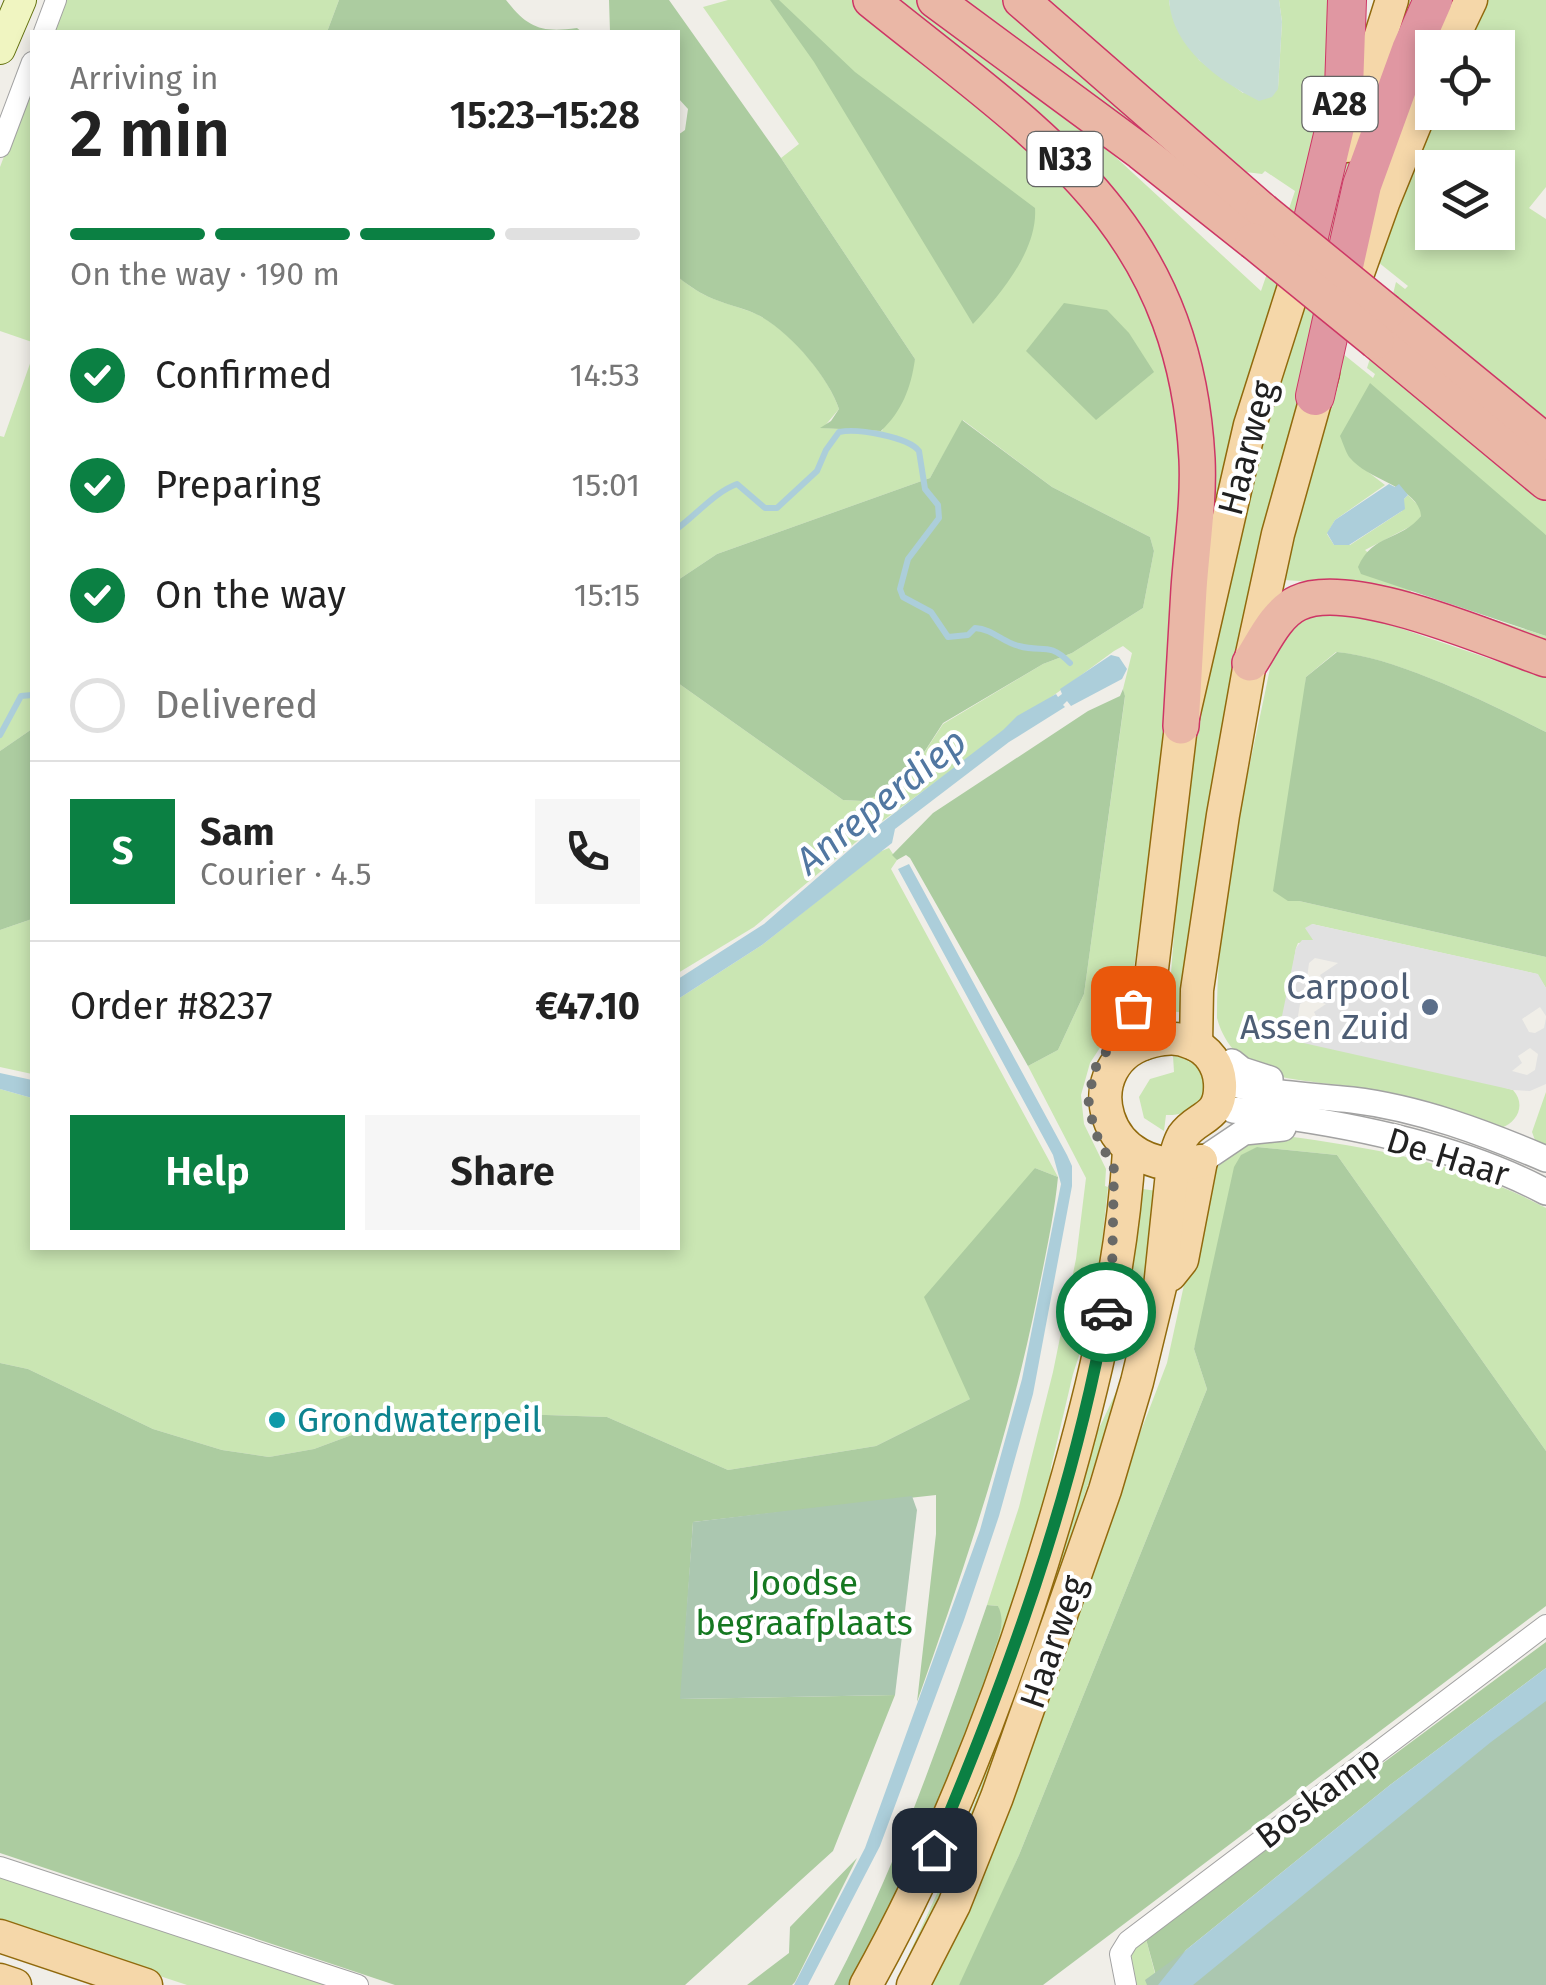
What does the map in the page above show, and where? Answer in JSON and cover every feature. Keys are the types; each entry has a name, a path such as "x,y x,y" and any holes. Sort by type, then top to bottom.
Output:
{"highway":[{"name":"N33","path":"871,0 1063,156 1106,204 1157,288 1186,374 1197,462 1181,726"},
{"name":"N33","path":"935,0 1141,152 1258,226"},
{"name":"N33","path":"1021,0 1258,226 1382,326 1540,436"},
{"name":"A28","path":"1305,254 1344,88 1347,0"},
{"name":"A28","path":"1314,396 1362,185 1432,0"},
{"name":"N33","path":"1382,326 1546,482"},
{"path":"1250,662 1286,610 1316,596 1333,595 1383,605 1546,659"}],"main road":[{"path":"0,49 22,0"},
{"name":"Haarweg","path":"866,1985 908,1911 928,1865 1036,1589 1092,1390 1112,1274 1117,1149 1090,1122 1089,1085 1097,1063 1140,1040 1165,963 1158,910 1181,726 1250,424 1305,254 1333,187 1392,0"},
{"path":"1457,30 1472,0"},
{"name":"Haarweg","path":"1196,1044 1198,990 1222,815 1250,662 1314,396 1382,203 1415,124"},
{"name":"Haarweg","path":"1208,934 1209,1022 1231,1084"},
{"path":"1117,1149 1143,1159 1187,1157 1220,1131 1231,1084 1196,1044 1171,1038 1140,1040 1150,1057 1131,1075 1124,1094 1124,1112 1130,1125 1147,1141 1187,1157"},
{"name":"Haarweg","path":"913,1985 954,1904 1049,1654 1105,1490 1138,1382 1187,1157"},
{"path":"0,1936 146,1985"},
{"path":"0,1980 15,1985"}],"street":[{"path":"45,30 56,0"},
{"path":"0,147 30,67"},
{"name":"De Haar","path":"1231,1084 1352,1100 1449,1122 1546,1160"},
{"name":"De Haar","path":"1231,1084 1285,1116 1387,1135 1447,1152 1504,1171 1546,1192"},
{"name":"De Haar","path":"1187,1157 1259,1128 1348,1130"},
{"name":"Boskamp","path":"1126,1985 1120,1954 1128,1940 1546,1625"},
{"path":"0,1867 358,1985"}],"green space":[{"path":"64,0 339,0 328,30 52,30"},
{"path":"339,0 506,0 529,22 554,30 328,30"},
{"path":"609,0 669,0 781,158 915,359 904,398 881,431 820,428 839,409 825,381 790,338 762,317 704,295 680,278 680,134 685,130 688,109 680,100 680,30 610,30"},
{"path":"728,0 859,0 1019,128 1142,278 1186,424 1181,611 1135,961 1126,1008 1090,1063 1081,1095 1084,1124 1106,1169 1108,1187 1095,1307 1073,1374 1051,1467 1049,1497 989,1676 1001,1626 998,1606 987,1605 1019,1507 1053,1372 1076,1259 1086,1178 1028,1066 1058,1050 1084,994 1123,689 1132,653 1123,646 1114,651 873,828 754,927 680,972 680,684 843,800 863,801 910,774 943,724 1043,664 1072,653 1143,608 1154,551 1150,537 1052,487 963,420 930,478 717,554 680,579 680,278 704,295 762,317 790,338 815,366 839,409 823,428 882,431 915,359 781,158 799,144 703,7"},
{"path":"770,0 779,0 855,72 1035,208 1024,256 973,324 814,62"},
{"path":"881,0 917,0 1032,80 1261,291 1295,191 1265,171 1246,172 1034,0 1169,0 1199,60 1243,93 1278,88 1282,22 1279,0 1340,0 1340,59 1210,538 1205,503 1139,242"},
{"path":"947,0 1007,0 1257,218"},
{"path":"1169,0 1279,0 1282,22 1278,89 1272,97 1259,101 1228,84 1200,61 1179,33"},
{"path":"1399,0 1425,0 1385,98 1188,1013 1168,1011 1179,870 1199,712 1223,582 1296,316"},
{"path":"1482,0 1546,0 1546,187 1529,208 1546,219 1546,418 1393,294 1396,282 1405,289 1408,286 1373,258 1415,154 1415,250 1515,250 1515,150 1417,150 1425,130 1515,130 1515,30 1467,30"},
{"path":"30,86 30,341 0,331 0,167"},
{"path":"1064,303 1107,310 1129,333 1154,372 1096,420 1026,351"},
{"path":"1373,349 1546,492 1546,535 1350,458 1385,485 1335,520 1327,534 1334,545 1350,545 1402,511 1408,495 1421,508 1415,524 1365,550 1414,594 1546,636 1546,651 1314,582 1284,580 1342,353 1373,378 1375,374 1367,368"},
{"path":"30,364 30,730 0,751 0,436 4,437"},
{"path":"1370,383 1546,535 1546,636 1361,574 1358,567 1371,548 1405,530 1421,516 1412,498 1358,466 1340,436"},
{"path":"962,420 1052,487 1150,537 1154,551 1143,608 1072,653 1043,664 943,723 910,774 885,792 863,801 843,800 680,684 680,579 717,554 930,478"},
{"path":"1316,612 1356,613 1546,678 1546,732 1443,683 1360,656 1336,652 1306,677 1288,901 1546,957 1546,988 1537,974 1312,924 1314,941 1298,943 1296,948 1283,1025 1513,1090 1519,1101 1518,1112 1512,1122 1501,1128 1400,1096 1270,1074 1238,1055 1227,1042 1217,1018 1228,883 1271,663 1288,633"},
{"path":"1337,652 1415,672 1546,732 1546,957 1288,901 1273,891 1306,677"},
{"path":"1123,689 1084,994 1058,1050 1028,1066 910,858 906,855 897,860 892,855 933,813 1088,711 1120,696"},
{"path":"30,730 30,920 0,930 0,751"},
{"path":"889,848 897,860 891,869 1058,1177 1035,1168 970,1399 876,1446 728,1470 607,1417 488,1413 411,1413 314,1449 269,1457 222,1450 153,1429 28,1369 0,1363 0,1089 30,1097 30,1250 680,1250 680,998 762,945"},
{"path":"30,920 30,1074 0,1067 0,930"},
{"path":"1173,1056 1198,1068 1204,1089 1193,1108 1166,1115 1164,1131 1144,1118 1139,1097 1150,1079 1174,1072"},
{"path":"1546,1092 1546,1148 1536,1143 1532,1132"},
{"path":"1285,1136 1419,1160 1483,1180 1546,1208 1546,1451 1337,1155 1257,1147 1194,1349 1207,1389 1019,1855 969,1968 959,1985 928,1985 1167,1363 1202,1179 1241,1143"},
{"path":"1257,1147 1337,1155 1546,1451 1546,1606 1043,1985 959,1985 1019,1855 1207,1389 1194,1349 1234,1167 1241,1155"},
{"path":"1035,1168 1058,1177 1026,1350 984,1502 917,1702 936,1534 936,1495 693,1522 681,1699 895,1695 833,1851 685,1985 395,1985 0,1853 0,1363 28,1369 153,1429 222,1450 269,1457 314,1449 411,1413 607,1417 728,1470 876,1446 970,1399 924,1297"},
{"path":"1136,1188 1164,1192 1141,1309 1113,1364"},
{"path":"1126,1371 1011,1714 956,1860 906,1966 980,1789 1026,1662 1094,1439"},
{"name":"Joodse begraafplaats","path":"912,1496 917,1510 895,1695 680,1699 693,1522"},
{"path":"987,1605 998,1606 1002,1624 989,1676 950,1779 855,1985 834,1985 899,1846"},
{"path":"1546,1642 1546,1668 1390,1785 1186,1950 1158,1983 1146,1939"},
{"path":"1546,1691 1546,1985 1147,1985 1145,1980"},
{"path":"857,1858 795,1982 747,1985 789,1953 790,1927"},
{"path":"0,1874 336,1985 187,1985 0,1923"},
{"path":"1146,1939 1158,1985 1136,1985 1126,1953"}],"shaded area":[{"name":"Carpool Assen Zuid","path":"1312,924 1538,974 1546,988 1546,1016 1540,1007 1522,1019 1529,1032 1535,1033 1544,1028 1546,1018 1546,1084 1530,1091 1513,1090 1299,1042 1291,1037 1282,1016 1296,948 1302,940 1313,940 1305,928","holes":["1315,958 1338,963 1320,975 1327,987 1307,979 1309,963","1309,999 1326,1004 1314,1012 1317,1018 1306,1027 1298,1016 1300,1004","1530,1048 1538,1054 1535,1070 1527,1075 1512,1071 1522,1063 1518,1056"]}],"water":[{"path":"1389,484 1399,484 1408,495 1404,499 1405,509 1349,545 1334,545 1327,533 1335,520"},
{"path":"1111,655 1119,657 1127,669 1122,679 1071,706 1067,701 1065,707 1009,742 895,829 892,843 762,945 680,998 680,978 764,924 871,831 1017,716 1062,694 1060,689"},
{"path":"909,864 1067,1155 1072,1166 1072,1186 1033,1394 999,1516 964,1620 880,1846 808,1985 794,1985 865,1848 980,1530 1022,1379 1061,1184 1053,1155 898,869"},
{"path":"0,1073 30,1080 30,1097 0,1089"},
{"path":"1546,1668 1546,1701 1193,1985 1158,1985 1186,1950 1390,1785"}],"waterway":[{"path":"680,526 737,484 765,508 777,508 817,471 839,432 858,431 894,438 919,451 925,489 938,505 939,518 908,559 900,589 903,597 931,612 948,637 981,629 1019,646 1051,650 1070,663"},
{"path":"0,735 21,696 30,695"}],"way so far":[{"path":"1106,1312 1112,1274 1114,1169 1094,1130 1088,1098 1097,1063 1119,1036 1133,1008"}],"place":[{"name":"Carpool Assen Zuid","path":"1430,1007"},
{"name":"Grondwaterpeil","path":"277,1420"}],"route":[{"path":"934,1850 1042,1572 1092,1390 1106,1312"}],"water label":[{"name":"Anreperdiep","path":"881,801"}]}
